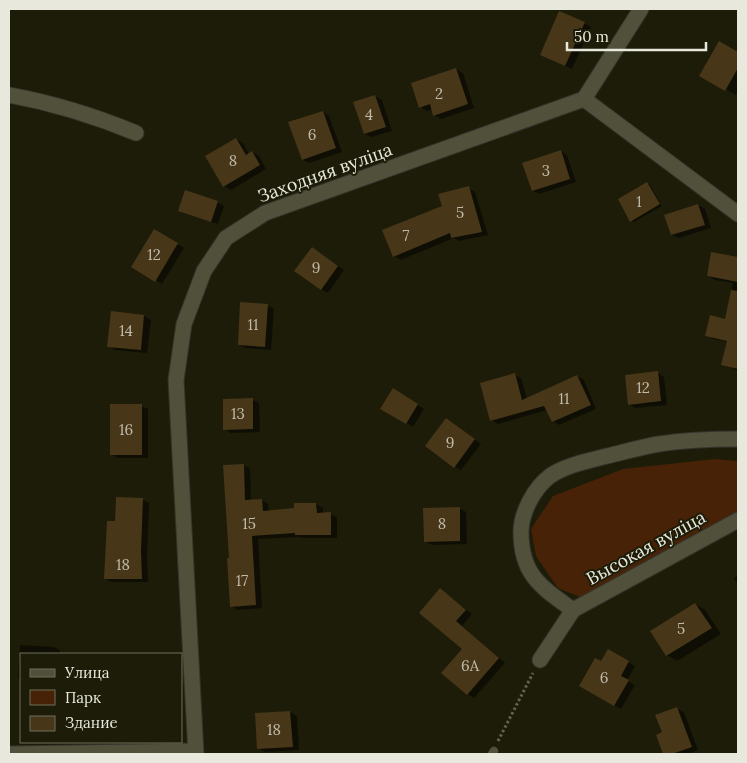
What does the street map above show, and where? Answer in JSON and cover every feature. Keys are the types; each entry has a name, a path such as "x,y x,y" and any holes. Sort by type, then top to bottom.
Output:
{"street":[{"path":"641,9 584,99 738,214"},
{"path":"9,95 46,102 104,120 136,133"},
{"name":"Заходняя вуліца","path":"195,753 176,380 184,324 204,271 226,238 265,213 584,99"},
{"path":"573,610 542,588 528,569 521,546 521,522 531,497 549,477 577,463 658,444 699,439 738,439"},
{"name":"Высокая вуліца","path":"540,660 573,610 738,520"},
{"path":"9,754 195,753"}],"path":[{"path":"493,752 540,660"}],"green space":[{"path":"715,459 738,461 738,521 595,603 558,588 536,556 531,529 553,496 623,469"}],"building":[{"path":"559,11 585,22 565,66 540,55"},
{"path":"719,41 738,52 738,68 725,91 699,76"},
{"path":"456,68 468,104 433,116 430,104 419,108 411,83"},
{"path":"375,95 386,127 364,134 353,102"},
{"path":"323,111 336,148 302,160 288,122"},
{"path":"236,138 246,155 252,151 260,165 223,187 205,156"},
{"path":"561,150 570,179 532,191 522,163"},
{"path":"647,182 660,204 630,222 618,199"},
{"path":"469,186 482,232 451,238 450,233 393,257 382,230 442,206 438,194"},
{"path":"185,190 218,201 211,222 178,211"},
{"path":"698,204 705,225 671,235 664,215"},
{"path":"154,229 178,243 155,282 131,267"},
{"path":"312,247 338,266 321,290 294,271"},
{"path":"711,252 738,257 738,282 707,276"},
{"path":"731,290 738,291 738,369 721,365 727,341 705,336 710,315 725,319"},
{"path":"240,302 268,304 265,347 238,345"},
{"path":"111,311 144,315 141,350 107,347"},
{"path":"658,371 661,401 628,405 625,375"},
{"path":"515,373 522,400 577,375 591,405 552,422 544,406 490,421 480,383"},
{"path":"393,388 418,404 406,424 380,409"},
{"path":"253,398 253,429 223,430 223,399"},
{"path":"110,404 142,404 142,455 110,455"},
{"path":"446,418 475,439 454,468 425,446"},
{"path":"244,464 245,500 262,499 263,511 294,508 294,503 316,503 317,513 331,512 331,535 295,535 295,533 252,536 256,605 230,607 223,465"},
{"path":"116,497 143,498 142,579 104,579 107,521 115,521"},
{"path":"460,507 460,541 424,542 423,508"},
{"path":"440,588 466,610 456,621 499,658 467,695 441,673 462,649 419,613"},
{"path":"695,603 712,628 666,656 650,631"},
{"path":"608,649 629,661 621,676 629,680 614,706 579,686 595,658 601,661"},
{"path":"677,707 692,747 672,754 663,754 656,735 662,732 655,715"},
{"path":"290,711 293,747 257,749 255,713"}]}
